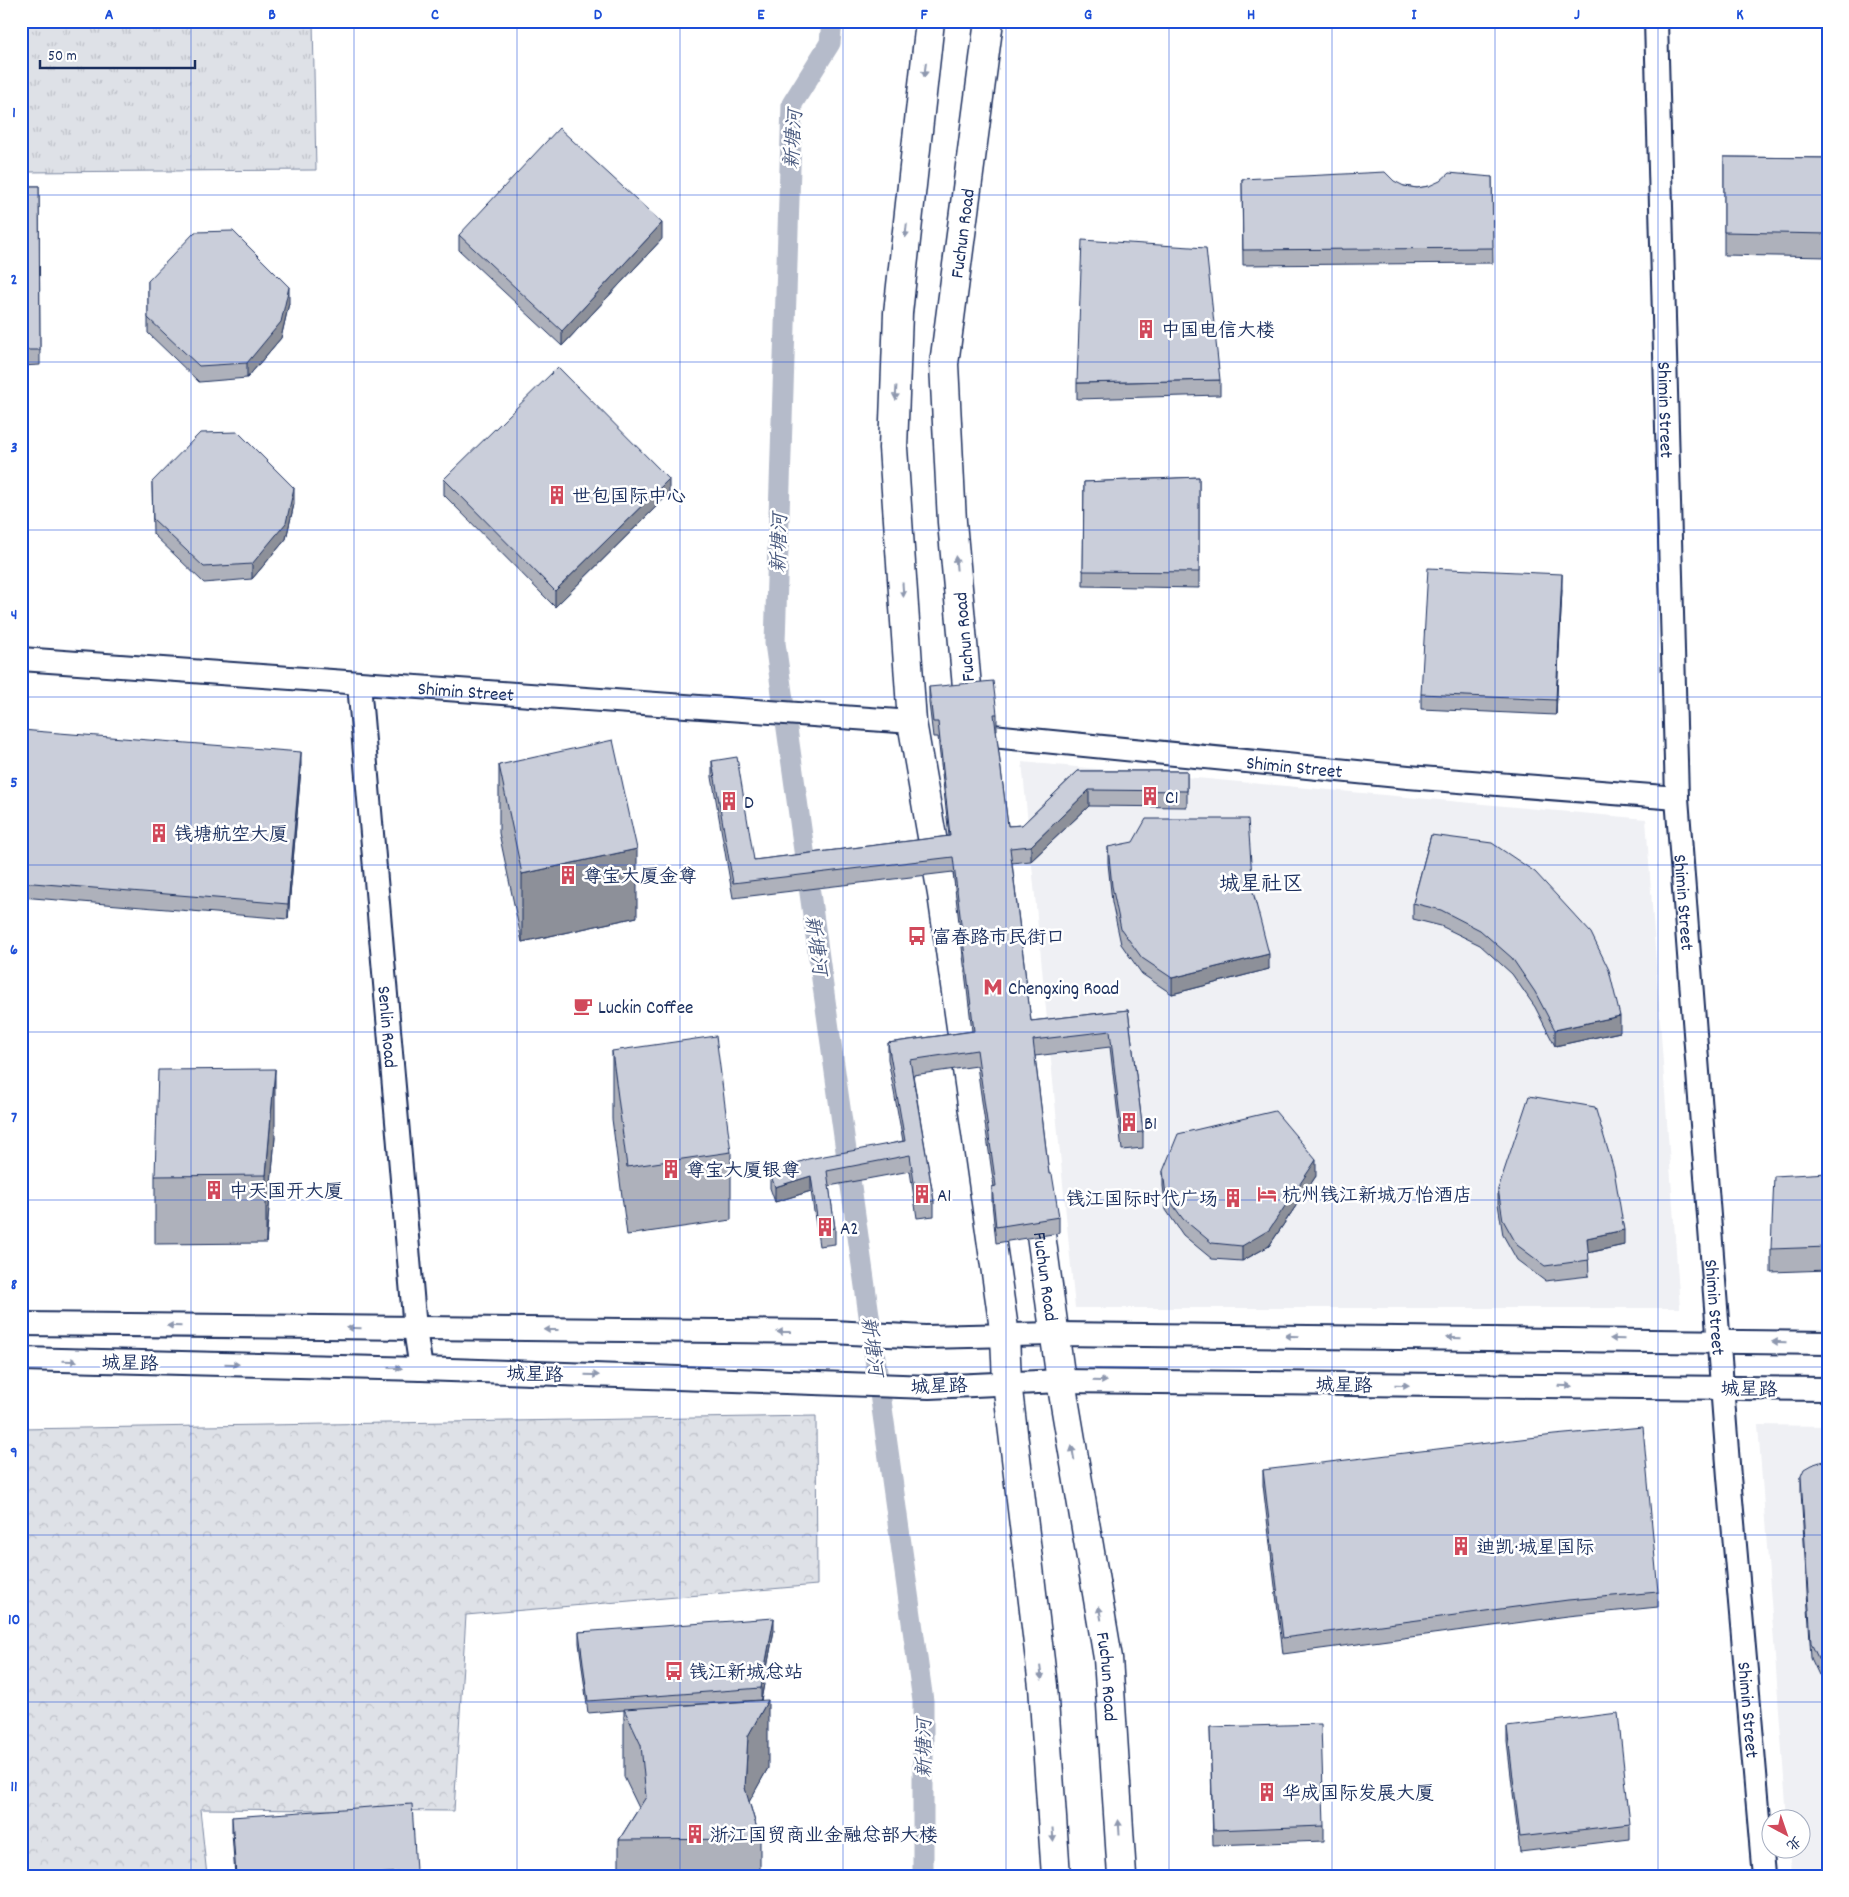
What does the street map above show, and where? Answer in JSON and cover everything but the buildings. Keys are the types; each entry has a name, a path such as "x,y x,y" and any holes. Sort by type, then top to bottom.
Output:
{"main road":[{"path":"930,21 898,313 893,448 912,722 942,894 1005,1336 1007,1382 1043,1686 1056,1876"},
{"name":"Fuchun Road","path":"976,763 952,522 944,364 989,21"},
{"name":"Fuchun Road","path":"1033,1177 1061,1381 1108,1658 1122,1876"}],"street":[{"name":"Shimin Street","path":"1656,21 1677,798 1722,1388 1764,1876"},
{"name":"Shimin Street","path":"21,659 912,722"},
{"name":"Senlin Road","path":"359,684 415,1329 421,1369"},
{"name":"Shimin Street","path":"972,734 1408,777 1677,798"},
{"name":"城星路","path":"21,1324 833,1332 925,1337 1055,1334 1828,1342"},
{"name":"城星路","path":"21,1359 421,1369 928,1387 1061,1381 1828,1390"}],"shaded area":[{"name":"钱江国际时代广场","path":"1022,762 1646,819 1680,1308 1075,1308"},
{"path":"1758,1425 1828,1426 1828,1876 1791,1876 1790,1860 1812,1860 1812,1810 1786,1810"}],"green space":[{"path":"21,21 313,21 316,170 21,172"},
{"path":"816,1416 817,1585 466,1615 454,1811 200,1809 207,1876 21,1876 21,1429"}],"waterway":[{"name":"新塘河","path":"832,21 830,43 792,104 775,643 923,1701 923,1876"}],"place":[{"name":"中国电信大楼","path":"1146,329"},
{"name":"世包国际中心","path":"557,495"},
{"name":"C1","path":"1150,796"},
{"name":"D","path":"729,801"},
{"name":"钱塘航空大厦","path":"159,833"},
{"name":"尊宝大厦金尊","path":"568,875"},
{"name":"富春路市民街口","path":"917,936"},
{"name":"Chengxing Road","path":"993,987"},
{"name":"Luckin Coffee","path":"583,1006"},
{"name":"B1","path":"1129,1122"},
{"name":"尊宝大厦银尊","path":"671,1169"},
{"name":"中天国开大厦","path":"214,1190"},
{"name":"A1","path":"922,1194"},
{"name":"杭州钱江新城万怡酒店","path":"1267,1194"},
{"name":"钱江国际时代广场","path":"1233,1198"},
{"name":"A2","path":"825,1227"},
{"name":"迪凯·城星国际","path":"1461,1546"},
{"name":"钱江新城总站","path":"674,1671"},
{"name":"华成国际发展大厦","path":"1267,1792"},
{"name":"浙江国贸商业金融总部大楼","path":"695,1834"}],"district":[{"name":"城星社区","path":"1261,883"}]}
